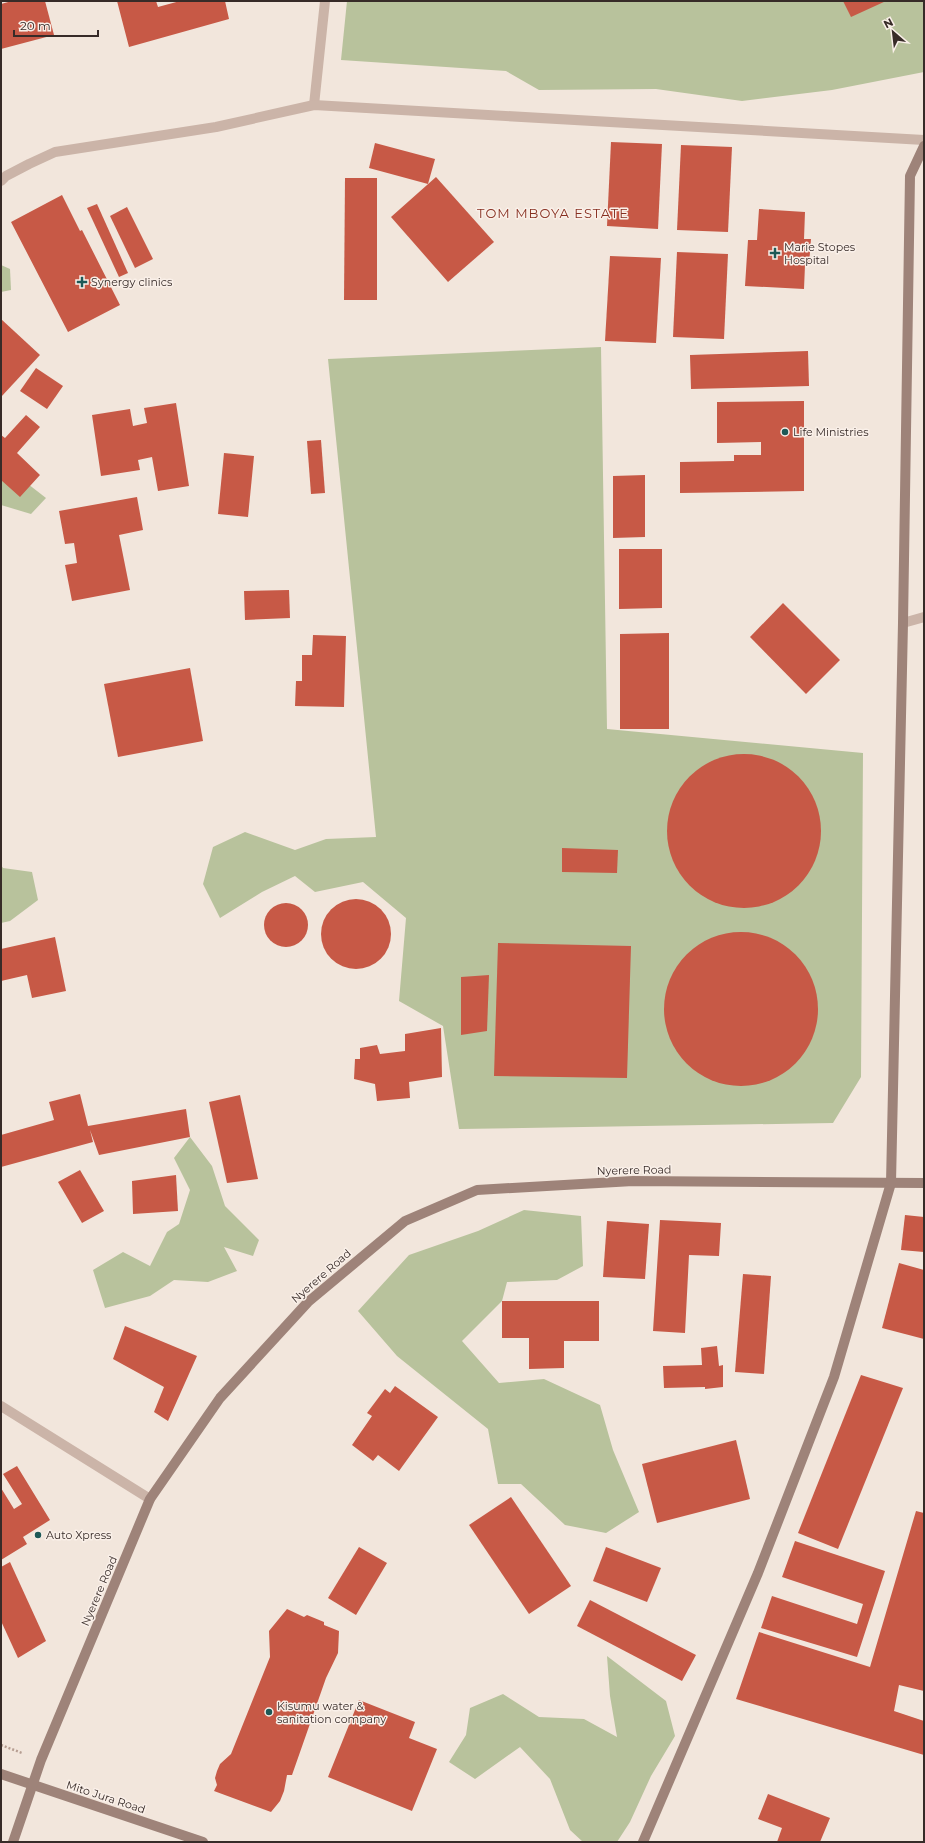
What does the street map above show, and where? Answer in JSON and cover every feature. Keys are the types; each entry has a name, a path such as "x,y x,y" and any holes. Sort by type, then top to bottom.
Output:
{"street":[{"path":"314,105 325,1"},
{"path":"1,181 6,176 55,152 216,127 314,105 924,140"},
{"path":"643,1842 758,1574 834,1377 891,1183 903,623 910,176 924,146"},
{"path":"903,623 924,617"},
{"name":"Nyerere Road","path":"13,1842 42,1760 150,1499 220,1398 308,1302 404,1221 477,1190 633,1181 924,1183"},
{"path":"1,1406 150,1499"},
{"name":"Mito Jura Road","path":"1,1774 203,1842"}],"green space":[{"path":"347,1 924,1 924,72 832,90 742,101 656,89 539,90 506,71 341,60"},
{"path":"1,265 10,269 11,290 1,292"},
{"path":"601,347 607,729 863,753 861,1077 833,1123 459,1129 443,1026 399,1001 406,918 363,882 315,892 295,876 262,892 220,918 203,884 213,847 245,832 295,850 326,839 376,837 328,359"},
{"path":"1,463 46,498 31,514 1,505"},
{"path":"1,865 3,868 32,872 38,900 10,921 1,923"},
{"path":"190,1137 212,1166 225,1206 259,1240 253,1256 224,1247 237,1271 208,1282 174,1280 150,1296 105,1308 93,1270 123,1252 150,1266 167,1232 179,1224 190,1190 174,1158"},
{"path":"524,1210 581,1216 583,1266 557,1280 507,1282 502,1301 462,1341 499,1383 544,1379 600,1405 613,1450 639,1512 606,1533 565,1525 521,1484 498,1484 488,1429 397,1356 358,1311 409,1255 478,1231"},
{"path":"607,1656 666,1701 675,1736 651,1776 630,1822 617,1842 583,1842 570,1830 550,1779 520,1747 475,1779 449,1762 466,1735 470,1708 503,1694 539,1717 584,1719 617,1737 610,1696"}],"building":[{"path":"12,1 45,1 54,35 1,49 1,4"},
{"path":"117,1 156,1 158,7 180,1 225,1 229,19 129,47"},
{"path":"843,1 886,1 851,17"},
{"path":"611,142 662,144 658,229 607,226"},
{"path":"375,143 435,159 428,184 369,168"},
{"path":"681,145 732,147 728,232 677,230"},
{"path":"436,177 494,242 448,282 391,217"},
{"path":"345,178 377,178 377,300 344,300"},
{"path":"62,195 80,231 82,230 120,305 68,332 11,222"},
{"path":"97,204 128,273 119,277 87,208"},
{"path":"127,207 153,259 135,268 110,216"},
{"path":"759,209 805,212 804,239 811,239 809,265 805,265 804,289 745,286 748,240 757,240"},
{"path":"677,252 728,254 724,339 673,337"},
{"path":"610,256 661,258 656,343 605,341"},
{"path":"1,319 40,355 1,397"},
{"path":"808,351 809,386 691,389 690,355"},
{"path":"36,368 63,386 47,409 20,391"},
{"path":"804,401 804,491 680,493 680,462 734,461 734,455 761,455 761,442 717,443 717,402"},
{"path":"176,403 189,486 158,491 152,457 138,460 140,470 101,476 92,415 130,409 133,426 147,423 144,408"},
{"path":"26,415 40,427 17,453 40,475 20,497 1,480 1,435 5,438"},
{"path":"321,440 325,493 311,494 307,441"},
{"path":"224,453 254,456 248,517 218,514"},
{"path":"645,475 645,537 613,538 613,476"},
{"path":"137,497 143,530 119,535 130,590 72,601 65,565 77,563 74,543 65,544 59,511"},
{"path":"619,549 662,549 662,608 619,609"},
{"path":"289,590 290,618 245,620 244,591"},
{"path":"783,603 840,660 806,694 750,637"},
{"path":"669,633 669,729 620,729 620,634"},
{"path":"313,635 346,636 344,707 295,706 296,681 302,681 302,655 312,655"},
{"path":"190,668 203,741 118,757 104,684"},
{"path":"736,754 752,754 766,757 780,763 787,767 803,782 812,795 818,809 821,831 818,853 812,867 808,874 793,890 780,899 766,905 752,908 736,908 722,905 701,895 680,874 670,853 667,839 667,823 670,809 680,788 701,767 722,757"},
{"path":"562,848 618,850 617,873 562,872"},
{"path":"349,899 363,899 376,905 385,914 389,920 391,934 389,948 381,959 370,967 363,969 349,969 342,967 331,959 323,948 321,941 321,927 323,920 331,909 342,901"},
{"path":"286,903 298,907 304,913 308,925 304,937 298,943 286,947 274,943 268,937 264,925 268,913 274,907"},
{"path":"733,932 749,932 763,935 777,941 784,945 800,960 809,973 815,987 818,1009 815,1031 809,1045 805,1052 790,1068 777,1077 763,1083 749,1086 733,1086 719,1083 698,1073 677,1052 667,1031 664,1017 664,1001 667,987 677,966 698,945 719,935"},
{"path":"55,937 66,991 32,998 27,975 1,981 1,949"},
{"path":"498,943 631,946 627,1078 494,1076"},
{"path":"489,975 487,1031 461,1035 461,977"},
{"path":"441,1028 442,1077 409,1082 410,1098 377,1101 375,1084 354,1079 355,1059 360,1059 360,1048 377,1045 380,1054 405,1051 405,1034"},
{"path":"80,1094 88,1126 186,1109 190,1137 99,1155 90,1130 93,1142 1,1167 1,1135 54,1120 49,1102"},
{"path":"240,1095 258,1179 227,1183 209,1102"},
{"path":"80,1170 104,1211 82,1223 58,1182"},
{"path":"176,1175 178,1211 133,1214 132,1181"},
{"path":"905,1215 924,1217 924,1252 901,1250"},
{"path":"660,1220 721,1223 719,1256 689,1255 685,1333 653,1331"},
{"path":"607,1221 649,1224 645,1279 603,1277"},
{"path":"899,1263 924,1270 924,1339 882,1328"},
{"path":"743,1274 771,1276 764,1374 735,1372"},
{"path":"502,1301 599,1301 599,1341 564,1341 564,1368 529,1369 529,1338 502,1338"},
{"path":"125,1326 197,1356 168,1421 154,1412 164,1387 113,1359"},
{"path":"717,1346 719,1366 723,1365 723,1387 705,1389 705,1387 664,1388 663,1366 702,1365 701,1348"},
{"path":"861,1375 903,1388 838,1549 798,1533"},
{"path":"395,1386 438,1417 399,1471 378,1455 373,1461 352,1445 372,1416 367,1413 385,1389 390,1393"},
{"path":"736,1440 750,1499 657,1523 642,1464"},
{"path":"17,1466 50,1520 23,1537 27,1544 1,1560 1,1488 14,1509 22,1504 3,1474"},
{"path":"511,1497 571,1586 529,1614 469,1525"},
{"path":"916,1511 924,1513 924,1691 899,1685 894,1711 924,1721 924,1755 736,1699 759,1632 870,1667"},
{"path":"795,1541 885,1571 857,1657 761,1628 772,1596 857,1624 863,1604 782,1577"},
{"path":"359,1547 387,1563 356,1615 328,1598"},
{"path":"606,1547 661,1568 647,1602 593,1581"},
{"path":"10,1562 46,1641 18,1658 1,1621 1,1567"},
{"path":"590,1600 696,1655 682,1681 577,1626"},
{"path":"287,1609 304,1617 307,1615 324,1622 324,1625 339,1631 338,1653 326,1678 292,1775 287,1775 284,1791 280,1801 271,1812 214,1791 217,1785 215,1778 220,1764 231,1754 270,1657 269,1631"},
{"path":"359,1700 415,1722 409,1738 437,1749 412,1811 328,1777"},
{"path":"768,1794 830,1818 820,1842 777,1842 782,1828 758,1819"}],"place":[{"name":"Marie Stopes Hospital","path":"775,253"},
{"name":"Synergy clinics","path":"82,282"},
{"name":"Life Ministries","path":"785,432"},
{"name":"Auto Xpress","path":"38,1535"},
{"name":"Kisumu water & sanitation company","path":"269,1712"}],"district":[{"name":"TOM MBOYA ESTATE","path":"553,213"}]}
